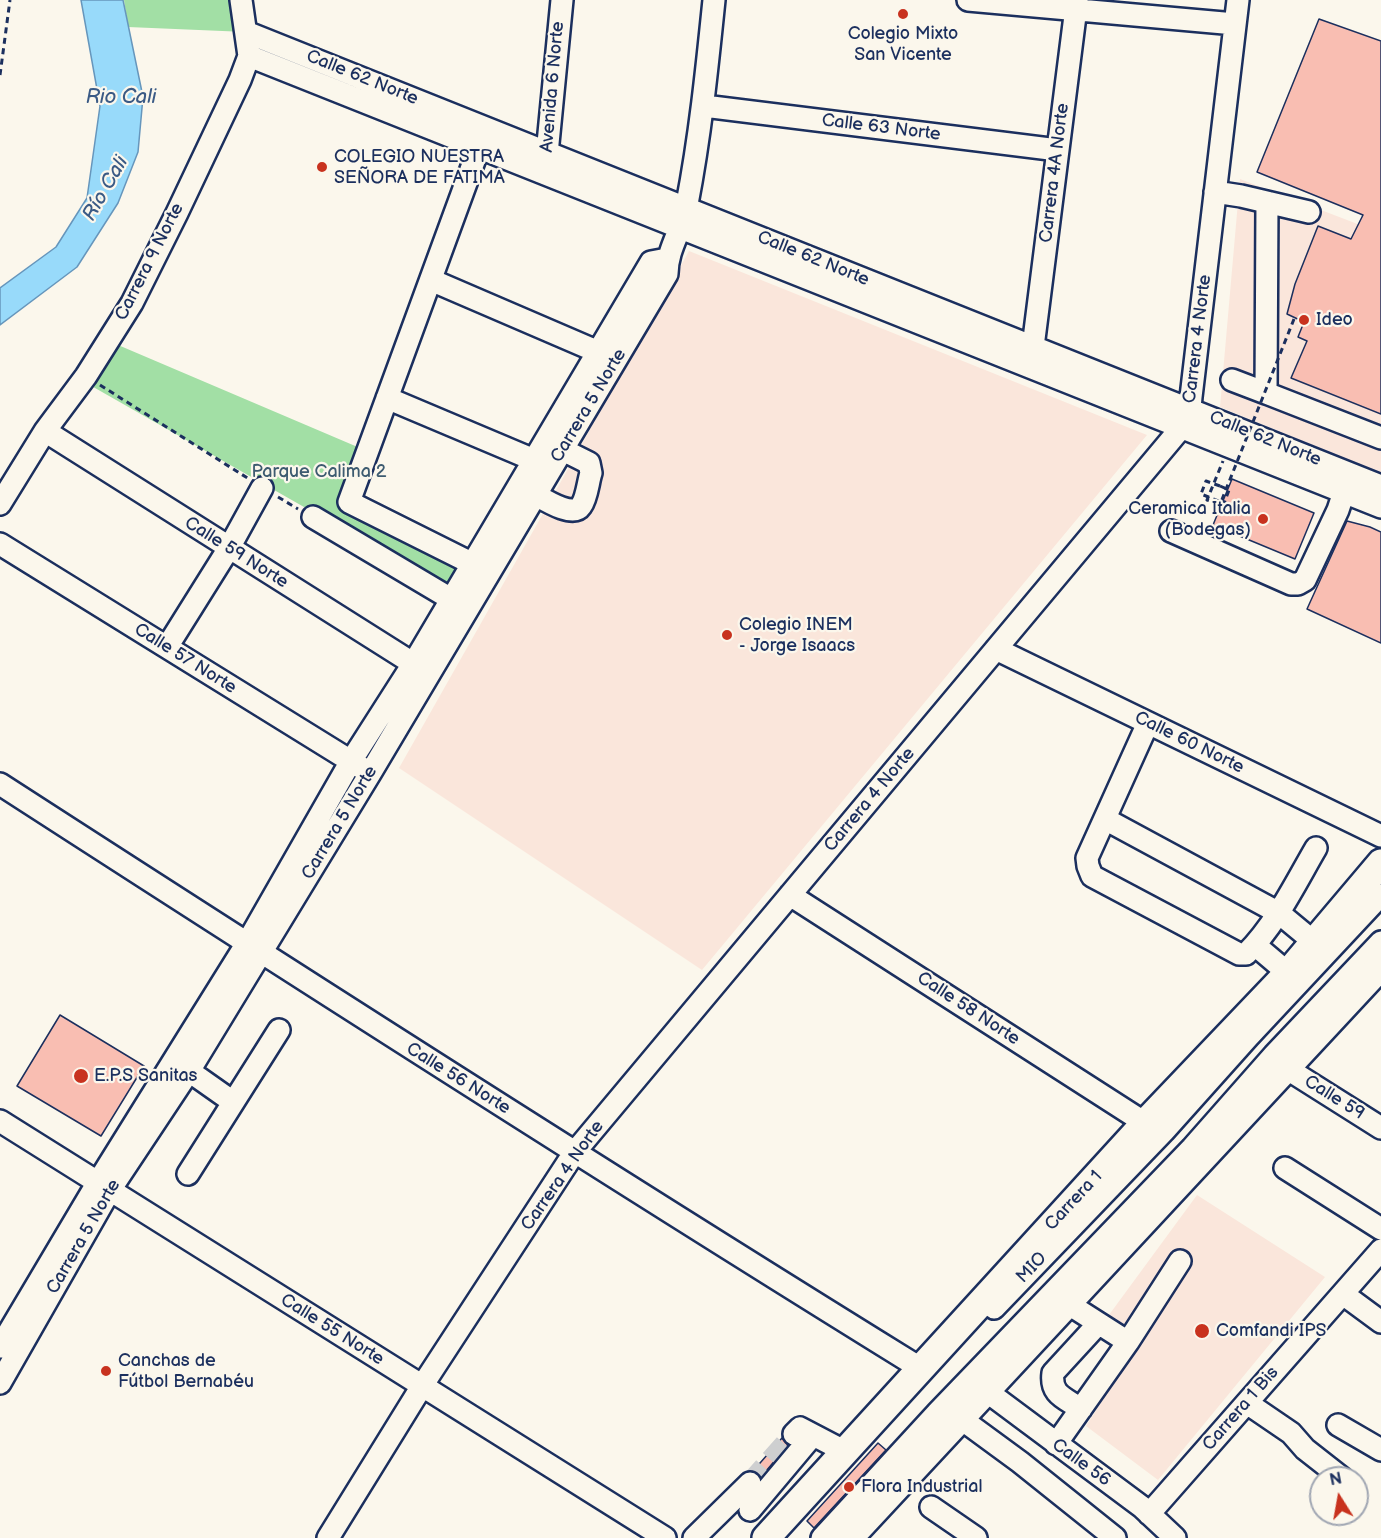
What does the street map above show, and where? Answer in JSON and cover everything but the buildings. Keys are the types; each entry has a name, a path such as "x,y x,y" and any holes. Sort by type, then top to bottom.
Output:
{"main road":[{"name":"Carrera 1","path":"764,1538 1145,1123 1288,973 1381,863"},
{"path":"849,1538 1381,966"}],"street":[{"path":"241,0 249,56"},
{"name":"Avenida 6 Norte","path":"546,163 562,0"},
{"name":"Carrera 5 Norte","path":"0,1347 254,948 371,772 451,599 481,568 536,495 542,465 563,450 667,274 667,259 684,218 704,106 714,0"},
{"path":"968,0 1076,5 1235,24"},
{"name":"Carrera 4 Norte","path":"328,1538 422,1386 574,1153 996,649 1185,419 1238,0"},
{"name":"Carrera 4A Norte","path":"1033,347 1076,5"},
{"name":"Calle 62 Norte","path":"246,32 486,128 546,163 1185,419 1381,486"},
{"name":"Calle 62 Norte","path":"249,56 478,148 546,163"},
{"name":"Carrera 9 Norte","path":"0,504 45,431 86,376 132,303 230,101 249,56"},
{"name":"Calle 63 Norte","path":"704,106 1058,150"},
{"path":"481,568 349,502 486,128"},
{"path":"1215,192 1309,212"},
{"path":"1266,393 1267,202"},
{"name":"Calle 62 Norte","path":"684,218 1033,347 1185,419 1381,507"},
{"name":"Carrera 5 Norte","path":"0,1383 104,1186 189,1071 351,762 421,668 481,568 542,465 598,352 651,262 667,259"},
{"path":"431,280 618,360"},
{"path":"1232,380 1381,438"},
{"path":"387,398 542,465"},
{"name":"Calle 59 Norte","path":"45,431 421,668"},
{"path":"536,495 549,503 571,510 581,507 591,467 589,463 563,450"},
{"path":"167,647 229,548 262,488"},
{"path":"1171,531 1291,584 1298,584 1305,580 1338,510 1344,492"},
{"path":"313,517 451,599"},
{"name":"Calle 57 Norte","path":"0,544 351,762 371,772"},
{"name":"Calle 60 Norte","path":"996,649 1381,836"},
{"path":"1148,723 1088,858 1092,876 1239,954 1246,954 1279,913 1316,848"},
{"name":"Calle 56 Norte","path":"0,784 574,1153 920,1368"},
{"path":"1105,819 1279,913 1314,942"},
{"name":"Calle 58 Norte","path":"790,895 1145,1123"},
{"name":"MIO","path":"784,1538 941,1362 1164,1131 1381,895"},
{"name":"MIO","path":"822,1538 937,1413 1192,1148 1274,1055 1381,942"},
{"path":"1255,945 1288,973"},
{"path":"188,1174 279,1030"},
{"name":"Calle 59","path":"1286,1068 1381,1128"},
{"path":"189,1071 233,1102"},
{"name":"Calle 55 Norte","path":"0,1121 665,1538"},
{"path":"1285,1168 1381,1229"},
{"name":"Carrera 1 Bis","path":"1149,1514 1381,1251"},
{"path":"1020,1462 1019,1451 1024,1441 1032,1436 1050,1440 1081,1409 1128,1342 1180,1261"},
{"path":"1342,1294 1381,1322"},
{"path":"1067,1303 1128,1342"},
{"path":"1081,1409 1056,1393 1052,1384 1053,1373 1098,1323"},
{"name":"Calle 56","path":"985,1390 1149,1514 1175,1538"},
{"path":"1247,1403 1291,1433 1305,1449 1327,1466"},
{"name":"Calle 56","path":"960,1418 1020,1462 1115,1538"},
{"path":"1338,1425 1381,1450"},
{"path":"694,1538 748,1495 804,1435 844,1451"},
{"path":"748,1495 764,1538"},
{"path":"932,1507 976,1538"}],"path":[{"path":"0,75 10,0"},
{"path":"1223,459 1207,500 1223,506 1230,490 1220,486 1206,481 1201,494 1221,502 1294,319"},
{"path":"86,376 262,488 313,517"}],"shaded area":[{"name":"Ideo","path":"1240,179 1381,233 1381,473 1220,407"},
{"name":"Colegio INEM - Jorge Isaacs","path":"689,251 1147,435 702,970 399,768"},
{"name":"Comfandi IPS","path":"1197,1195 1325,1277 1158,1480 1086,1426 1140,1342 1106,1319"}],"green space":[{"path":"124,0 241,0 246,32 128,27"},
{"name":"Parque Calima 2","path":"111,342 367,451 349,502 463,559 448,589 88,384"}],"water":[{"name":"Rio Cali","path":"81,0 123,0 143,97 138,152 118,203 77,267 0,325 0,288 56,247 87,198 100,106"}],"tunnel":[{"path":"750,1483 794,1434"}],"place":[{"name":"Colegio Mixto San Vicente","path":"903,14"},
{"name":"COLEGIO NUESTRA SEÑORA DE FATIMA","path":"322,167"},
{"name":"Ideo","path":"1304,320"},
{"name":"Ceramica Italia (Bodegas)","path":"1263,519"},
{"name":"Colegio INEM - Jorge Isaacs","path":"727,635"},
{"name":"E.P.S Sanitas","path":"81,1076"},
{"name":"Comfandi IPS","path":"1202,1331"},
{"name":"Canchas de Fútbol Bernabéu","path":"106,1371"},
{"name":"Flora Industrial","path":"849,1487"}],"water label":[{"name":"Río Cali","path":"106,189"}]}
